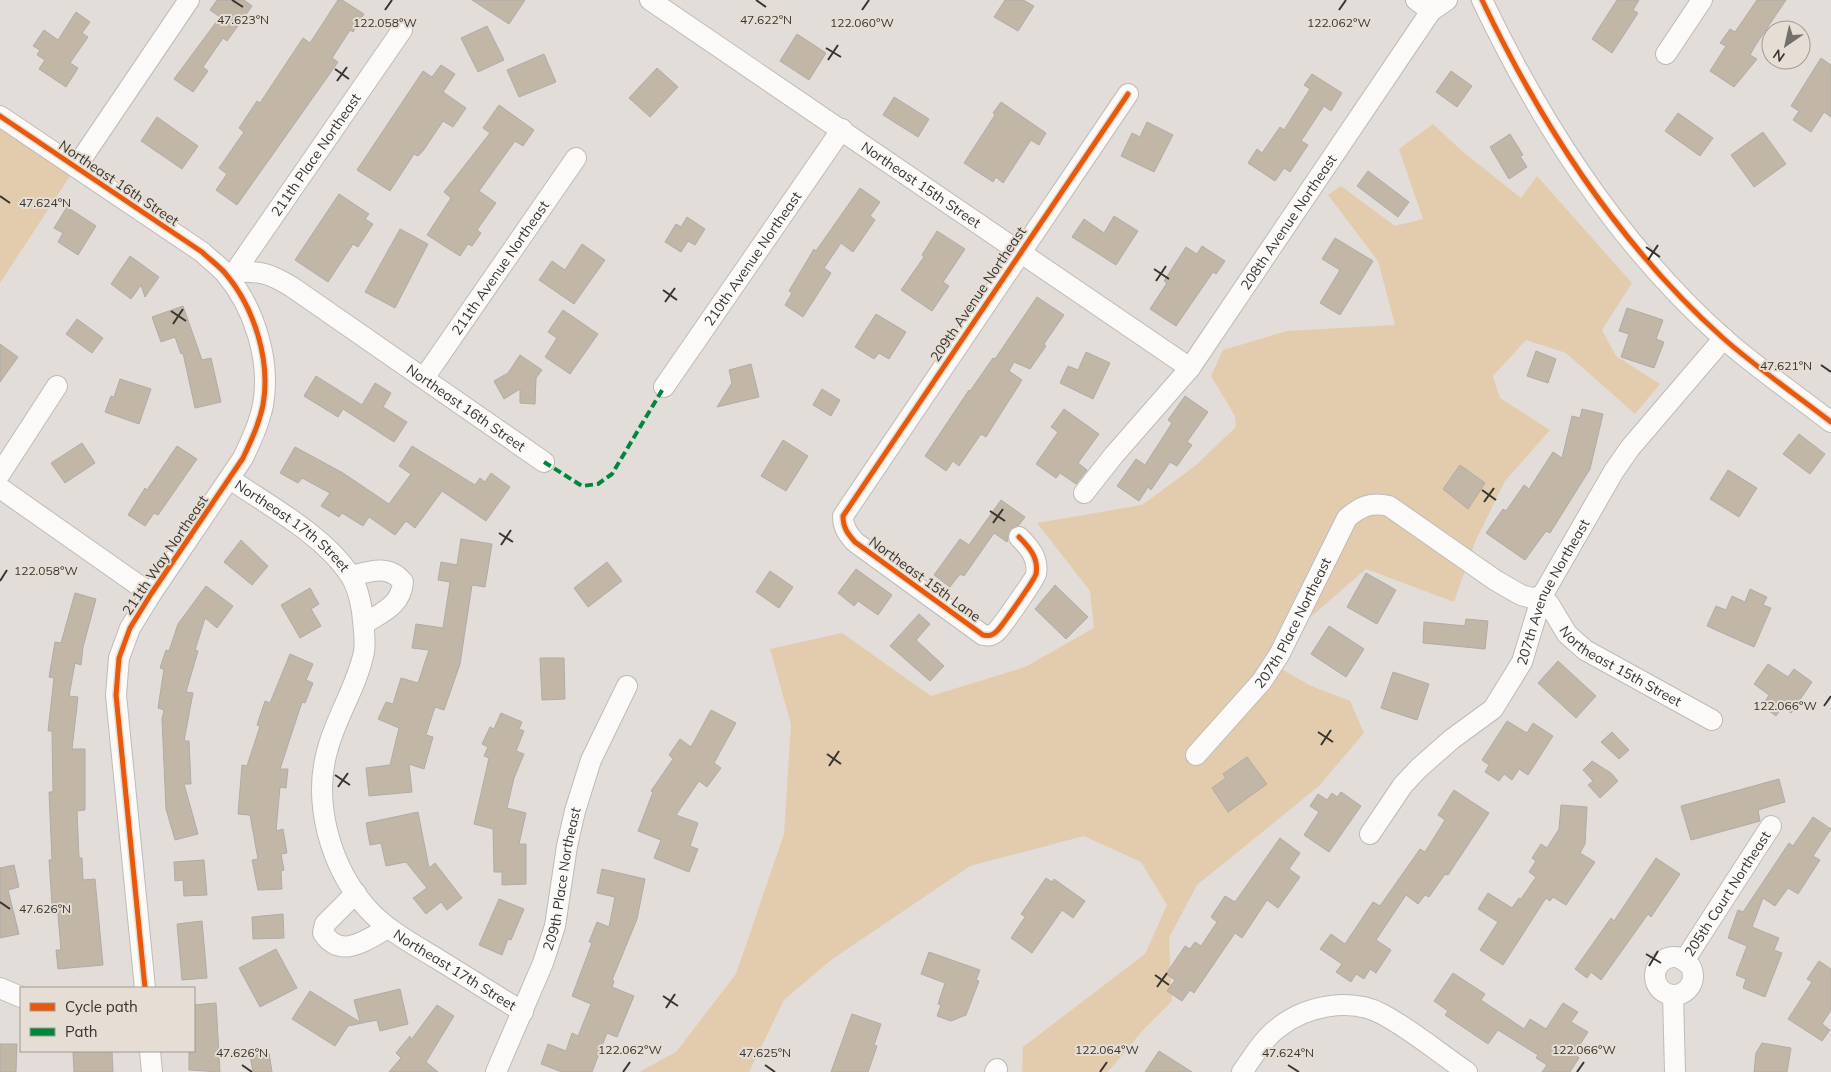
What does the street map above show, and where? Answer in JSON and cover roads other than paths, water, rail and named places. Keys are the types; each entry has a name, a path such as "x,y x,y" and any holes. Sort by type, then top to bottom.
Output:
{"street":[{"path":"76,166 189,0"},
{"name":"Northeast 15th Street","path":"650,0 842,129 1190,368"},
{"path":"1482,0 1514,67 1572,161 1604,208 1649,263 1724,338 1831,422"},
{"path":"1666,54 1702,0"},
{"name":"208th Avenue Northeast","path":"1084,493 1190,368 1431,4"},
{"name":"211th Place Northeast","path":"229,274 402,30"},
{"name":"209th Avenue Northeast","path":"847,508 1128,94"},
{"name":"Northeast 16th Street","path":"0,116 202,252 229,274 261,271 271,274 544,462"},
{"name":"210th Avenue Northeast","path":"664,387 842,129"},
{"name":"211th Avenue Northeast","path":"424,378 576,158"},
{"name":"211th Way Northeast","path":"145,987 116,695 119,658 124,642 150,594 243,458 254,434 263,404 264,370 252,318 242,295 229,274"},
{"name":"207th Avenue Northeast","path":"1370,834 1403,785 1419,768 1446,744 1493,709 1522,662 1542,596 1630,448 1724,338"},
{"path":"0,474 57,386"},
{"name":"Northeast 17th Street","path":"230,479 312,536 332,554 351,576 360,600 364,624 364,651 357,676 328,748 323,770 322,802 329,836 346,878 366,907 388,928 523,1012"},
{"path":"0,488 150,594"},
{"name":"207th Place Northeast","path":"1196,756 1228,722 1270,668 1346,518 1361,506 1376,504 1389,506 1514,592 1532,598 1542,596"},
{"name":"Northeast 15th Lane","path":"847,508 843,516 843,524 855,542 983,635 990,636 997,632 1036,574 1035,559 1030,548 1019,537"},
{"name":"Northeast 17th Street","path":"351,576 366,572 389,570 397,575 402,582 402,592 396,602 364,624"},
{"name":"Northeast 15th Street","path":"1542,596 1567,634 1585,650 1712,720"},
{"name":"209th Place Northeast","path":"496,1072 543,963 555,926 562,892 567,846 589,768 628,686"},
{"name":"205th Court Northeast","path":"1684,960 1771,826"},
{"name":"Northeast 17th Street","path":"356,893 337,909 325,924 323,933 328,941 337,946 348,948 388,928"},
{"name":"205th Court Northeast","path":"1666,959 1684,960 1692,970 1692,982 1685,992 1673,995 1662,990 1658,985 1656,973 1658,967 1666,959"},
{"path":"0,988 20,997"},
{"path":"1673,995 1674,1072"},
{"path":"1242,1072 1276,1029 1292,1017 1317,1008 1339,1006 1362,1007 1381,1014 1467,1072"},
{"path":"150,1052 152,1072"}]}
